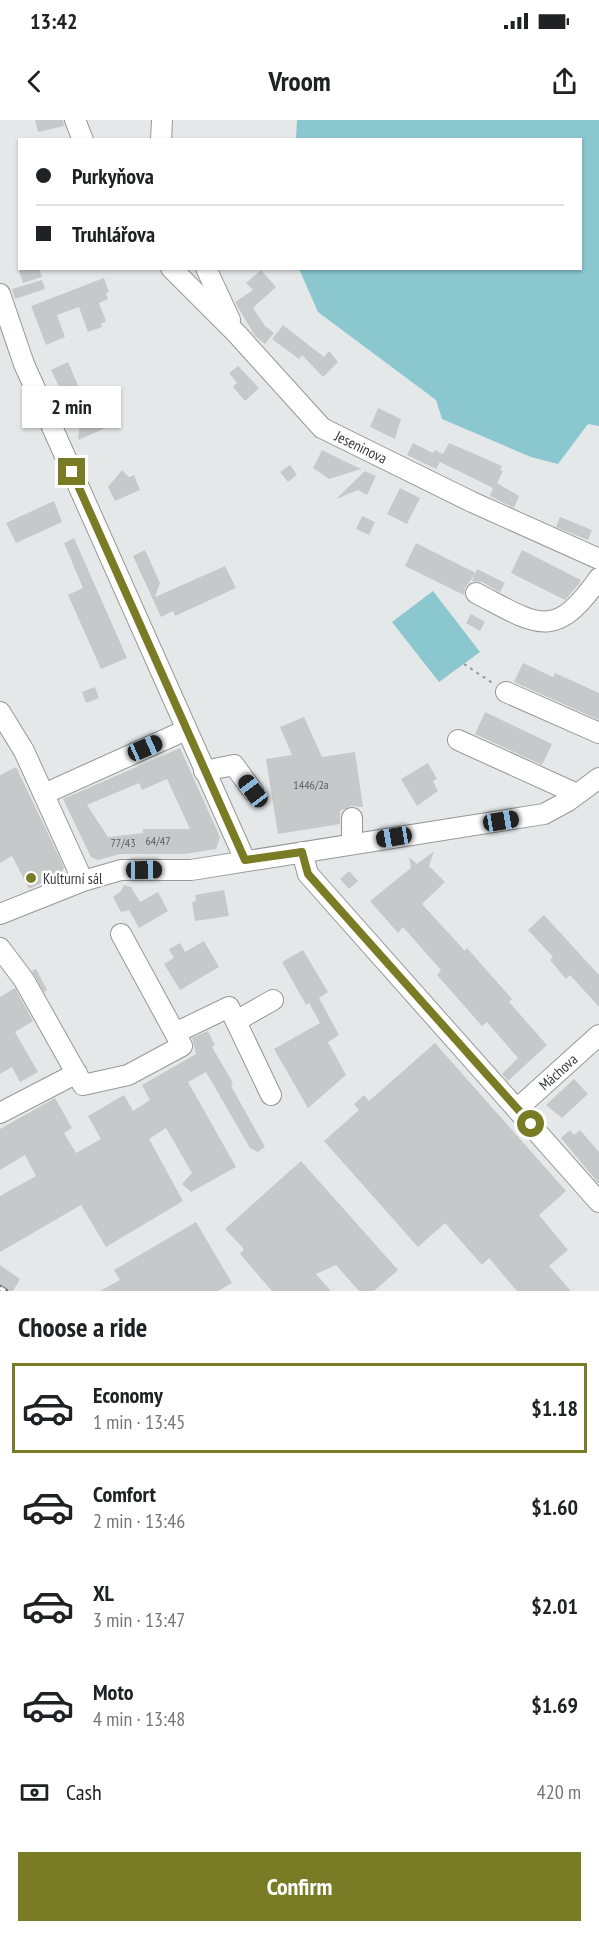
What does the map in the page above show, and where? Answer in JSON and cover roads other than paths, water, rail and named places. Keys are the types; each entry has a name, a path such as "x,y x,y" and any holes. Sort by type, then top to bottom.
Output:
{"street":[{"path":"75,120 82,138"},
{"path":"161,138 162,120"},
{"name":"Jeseninova","path":"173,270 237,334 322,428 472,502 599,559"},
{"path":"207,270 237,334"},
{"path":"0,294 24,364 245,860"},
{"path":"476,593 528,620 547,623 570,614 599,578"},
{"path":"506,692 599,734"},
{"path":"0,712 24,751 84,881"},
{"path":"44,794 186,730"},
{"path":"459,740 577,794"},
{"path":"204,771 234,765 253,791"},
{"path":"0,914 84,881 121,870 191,870 544,814 599,778"},
{"path":"352,818 352,844"},
{"path":"302,852 308,874 599,1202"},
{"path":"0,948 24,980 83,1085 128,1075 182,1046 121,934"},
{"path":"236,1021 273,1000"},
{"path":"175,1034 229,1007 271,1095"},
{"name":"Máchova","path":"517,1109 599,1035"},
{"path":"0,1113 77,1073"}],"railway":[{"path":"0,1288 5,1291"}],"place":[{"name":"Kulturní sál","path":"31,878"}]}
